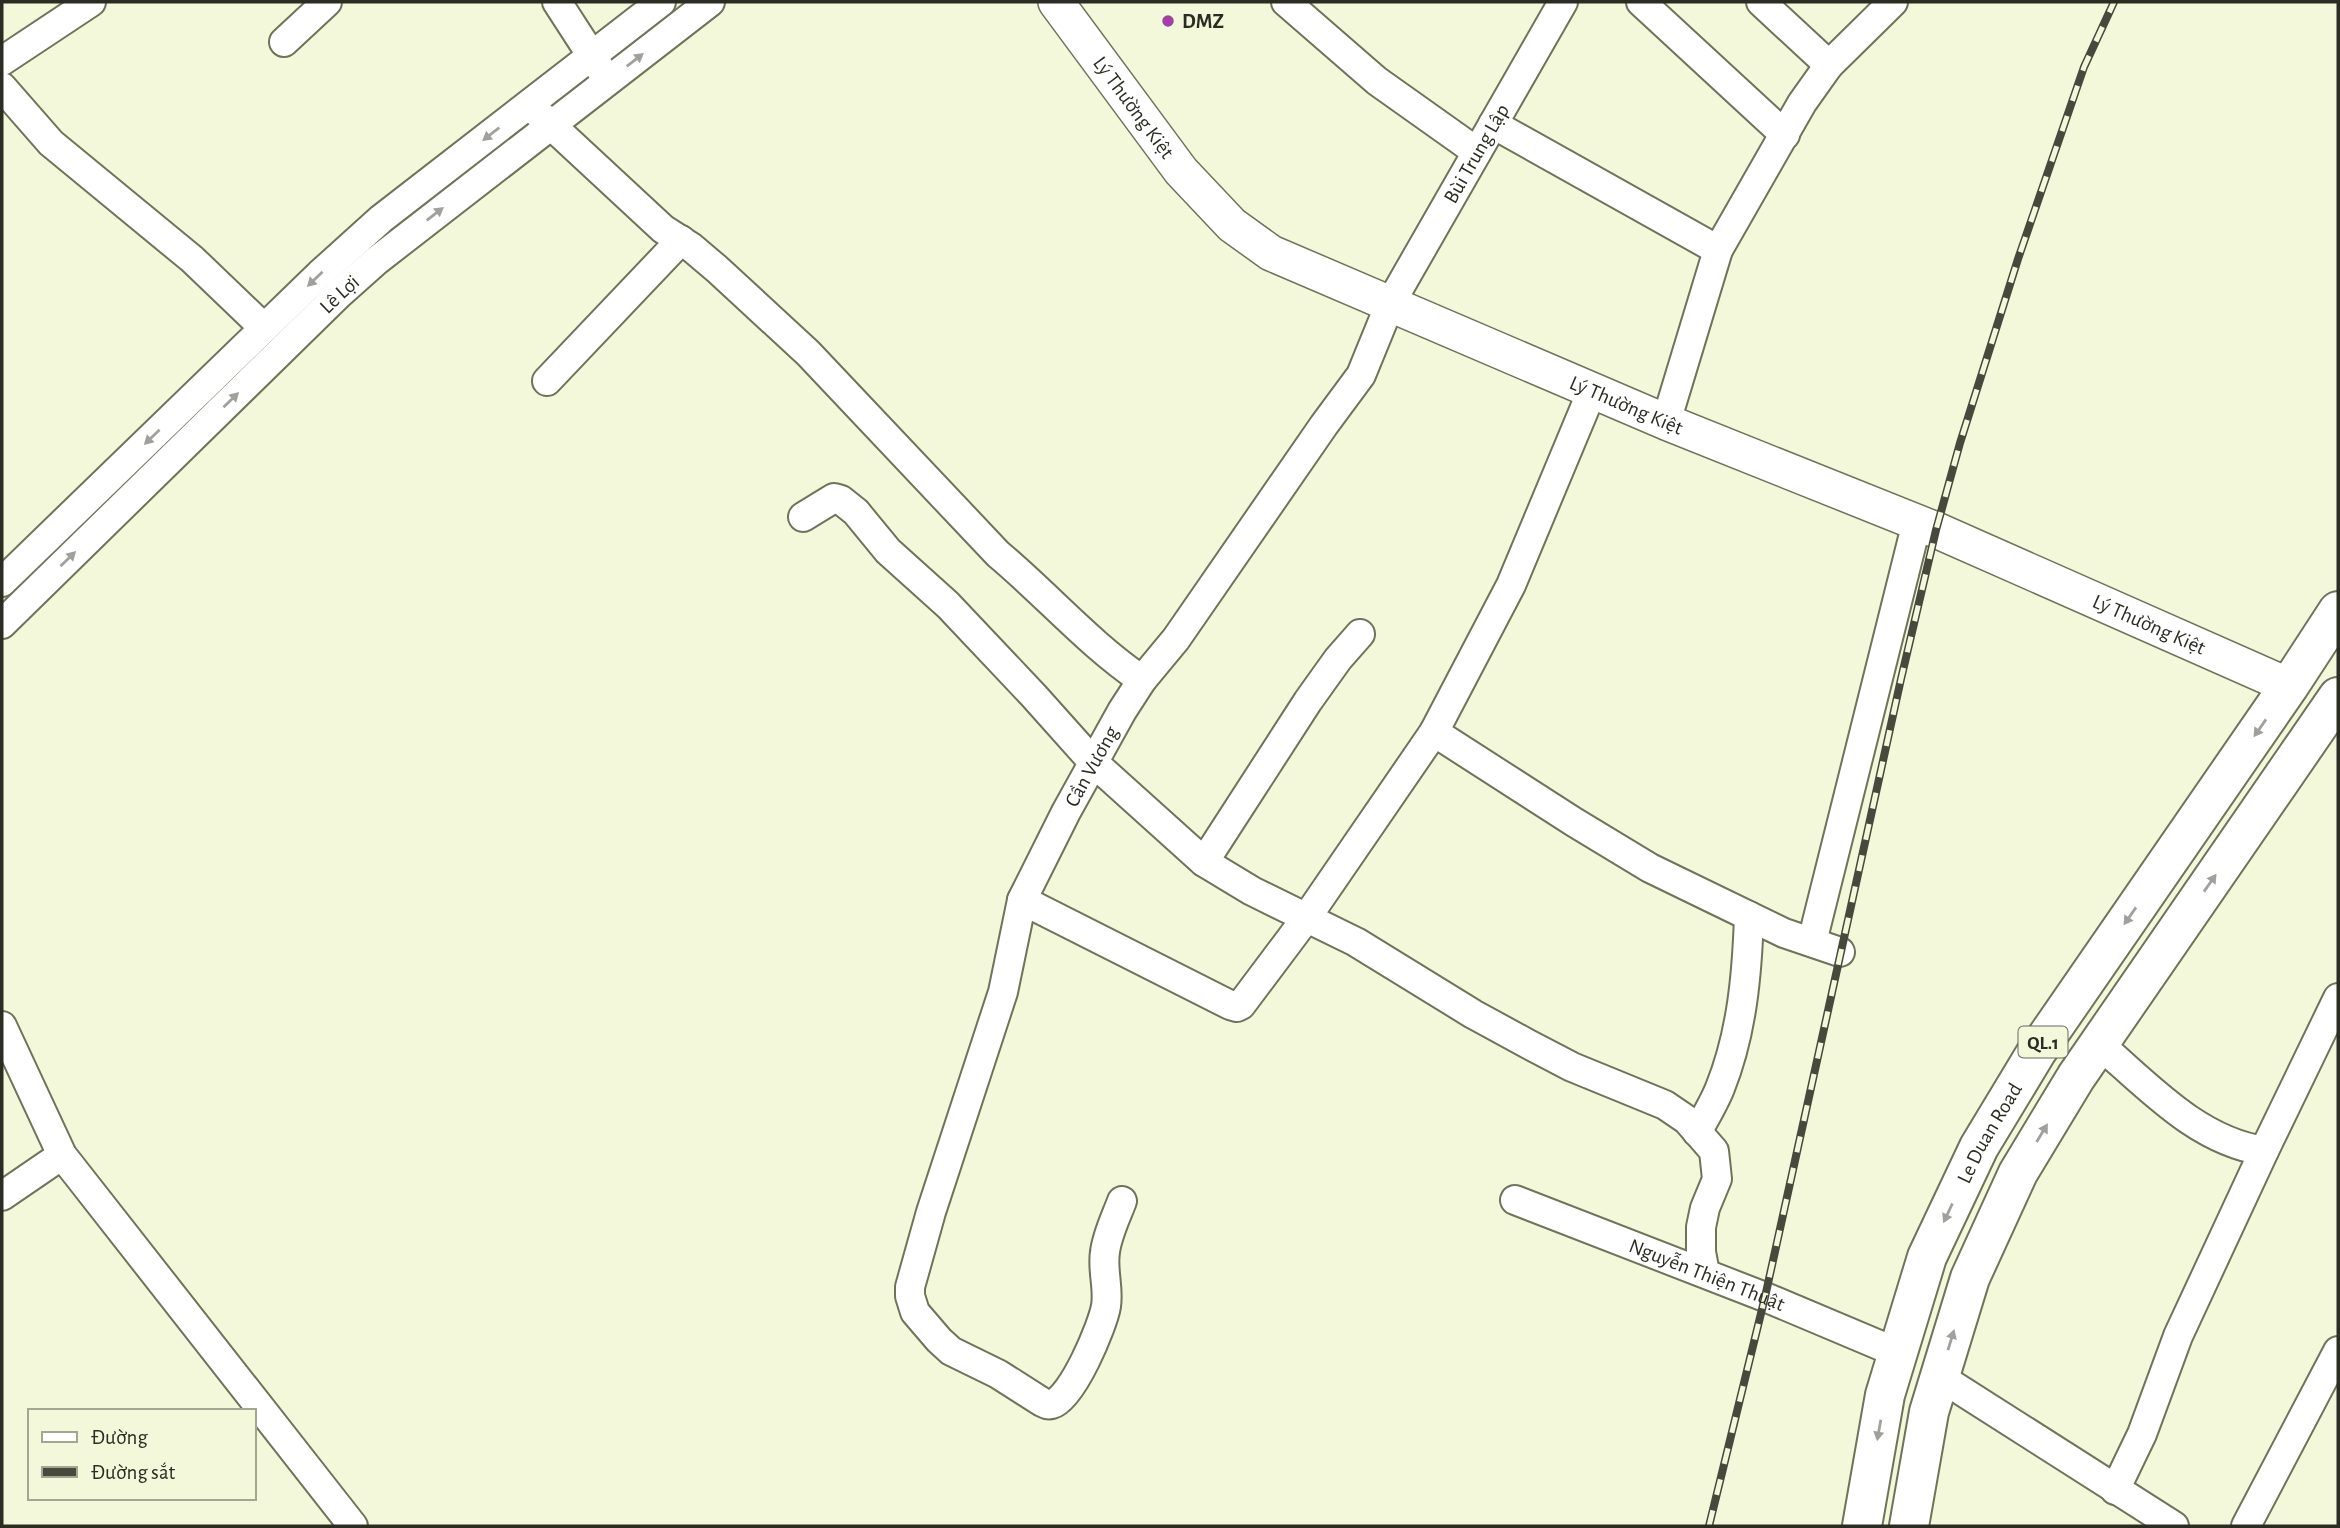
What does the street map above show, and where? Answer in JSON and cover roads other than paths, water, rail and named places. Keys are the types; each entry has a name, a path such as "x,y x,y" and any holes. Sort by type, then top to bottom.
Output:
{"highway":[{"name":"Le Duan Road","path":"1862,1526 1885,1395 1927,1257 1979,1147 2037,1051 2289,687 2338,611"},
{"path":"2289,687 2336,704"},
{"name":"QL.1","path":"1909,1526 1929,1412 1970,1278 2018,1172 2076,1077 2336,704"}],"main road":[{"name":"Lý Thường Kiệt","path":"1056,2 1181,171 1232,225 1271,253 1666,422 1917,522 2289,687"}],"street":[{"path":"2,61 91,2"},
{"path":"284,42 327,2"},
{"path":"557,2 608,80"},
{"name":"Lê Lợi","path":"7,577 264,328 381,219 661,2"},
{"name":"Lê Lợi","path":"2,624 339,294 400,240 710,2"},
{"path":"1286,2 1377,81 1477,152"},
{"name":"Bùi Trung Lập","path":"1390,304 1563,2"},
{"path":"1641,2 1786,135"},
{"path":"1762,2 1829,65"},
{"path":"1666,422 1718,250 1802,103 1829,65 1893,2"},
{"path":"2,87 51,143 192,259 264,328"},
{"path":"528,105 663,229 717,268 808,353 998,554 1114,661 1142,680"},
{"path":"1493,124 1718,250"},
{"path":"381,219 400,240"},
{"path":"547,381 681,240"},
{"name":"Cần Vương","path":"1122,1200 1105,1248 1107,1304 1103,1321 1095,1342 1068,1391 1056,1402 1042,1402 998,1374 951,1351 911,1305 910,1287 931,1212 1003,992 1022,901 1122,711 1142,680 1176,639 1361,376 1390,304"},
{"path":"1022,901 1235,1007 1241,1005 1307,917 1434,732 1511,585 1592,390"},
{"path":"183,407 203,428"},
{"path":"803,517 834,498 849,505 888,551 993,651 1093,762 1204,862 1252,891 1356,942 1473,1014 1528,1044 1572,1067 1665,1105 1687,1121 1714,1151 1717,1179 1705,1208 1701,1227 1701,1252 1705,1273"},
{"path":"1812,942 1917,522"},
{"path":"7,577 34,592"},
{"path":"1204,862 1308,701 1360,634"},
{"path":"1434,732 1650,868 1784,933 1840,952"},
{"path":"1697,1132 1720,1089 1734,1044 1748,961 1749,916"},
{"path":"2115,1490 2142,1434 2178,1336 2338,998"},
{"path":"2,1026 62,1155 354,1526"},
{"path":"2099,1044 2189,1121 2242,1148 2264,1151"},
{"path":"2,1196 62,1155"},
{"name":"Nguyễn Thiện Thuật","path":"1516,1200 1705,1273 1898,1353"},
{"path":"2246,1526 2338,1351"},
{"path":"1940,1377 2174,1526"}],"railway":[{"path":"1709,1526 1765,1297 1936,530 1960,443 2018,259 2084,67 2114,2"}],"place":[{"name":"DMZ","path":"1168,21"}]}
